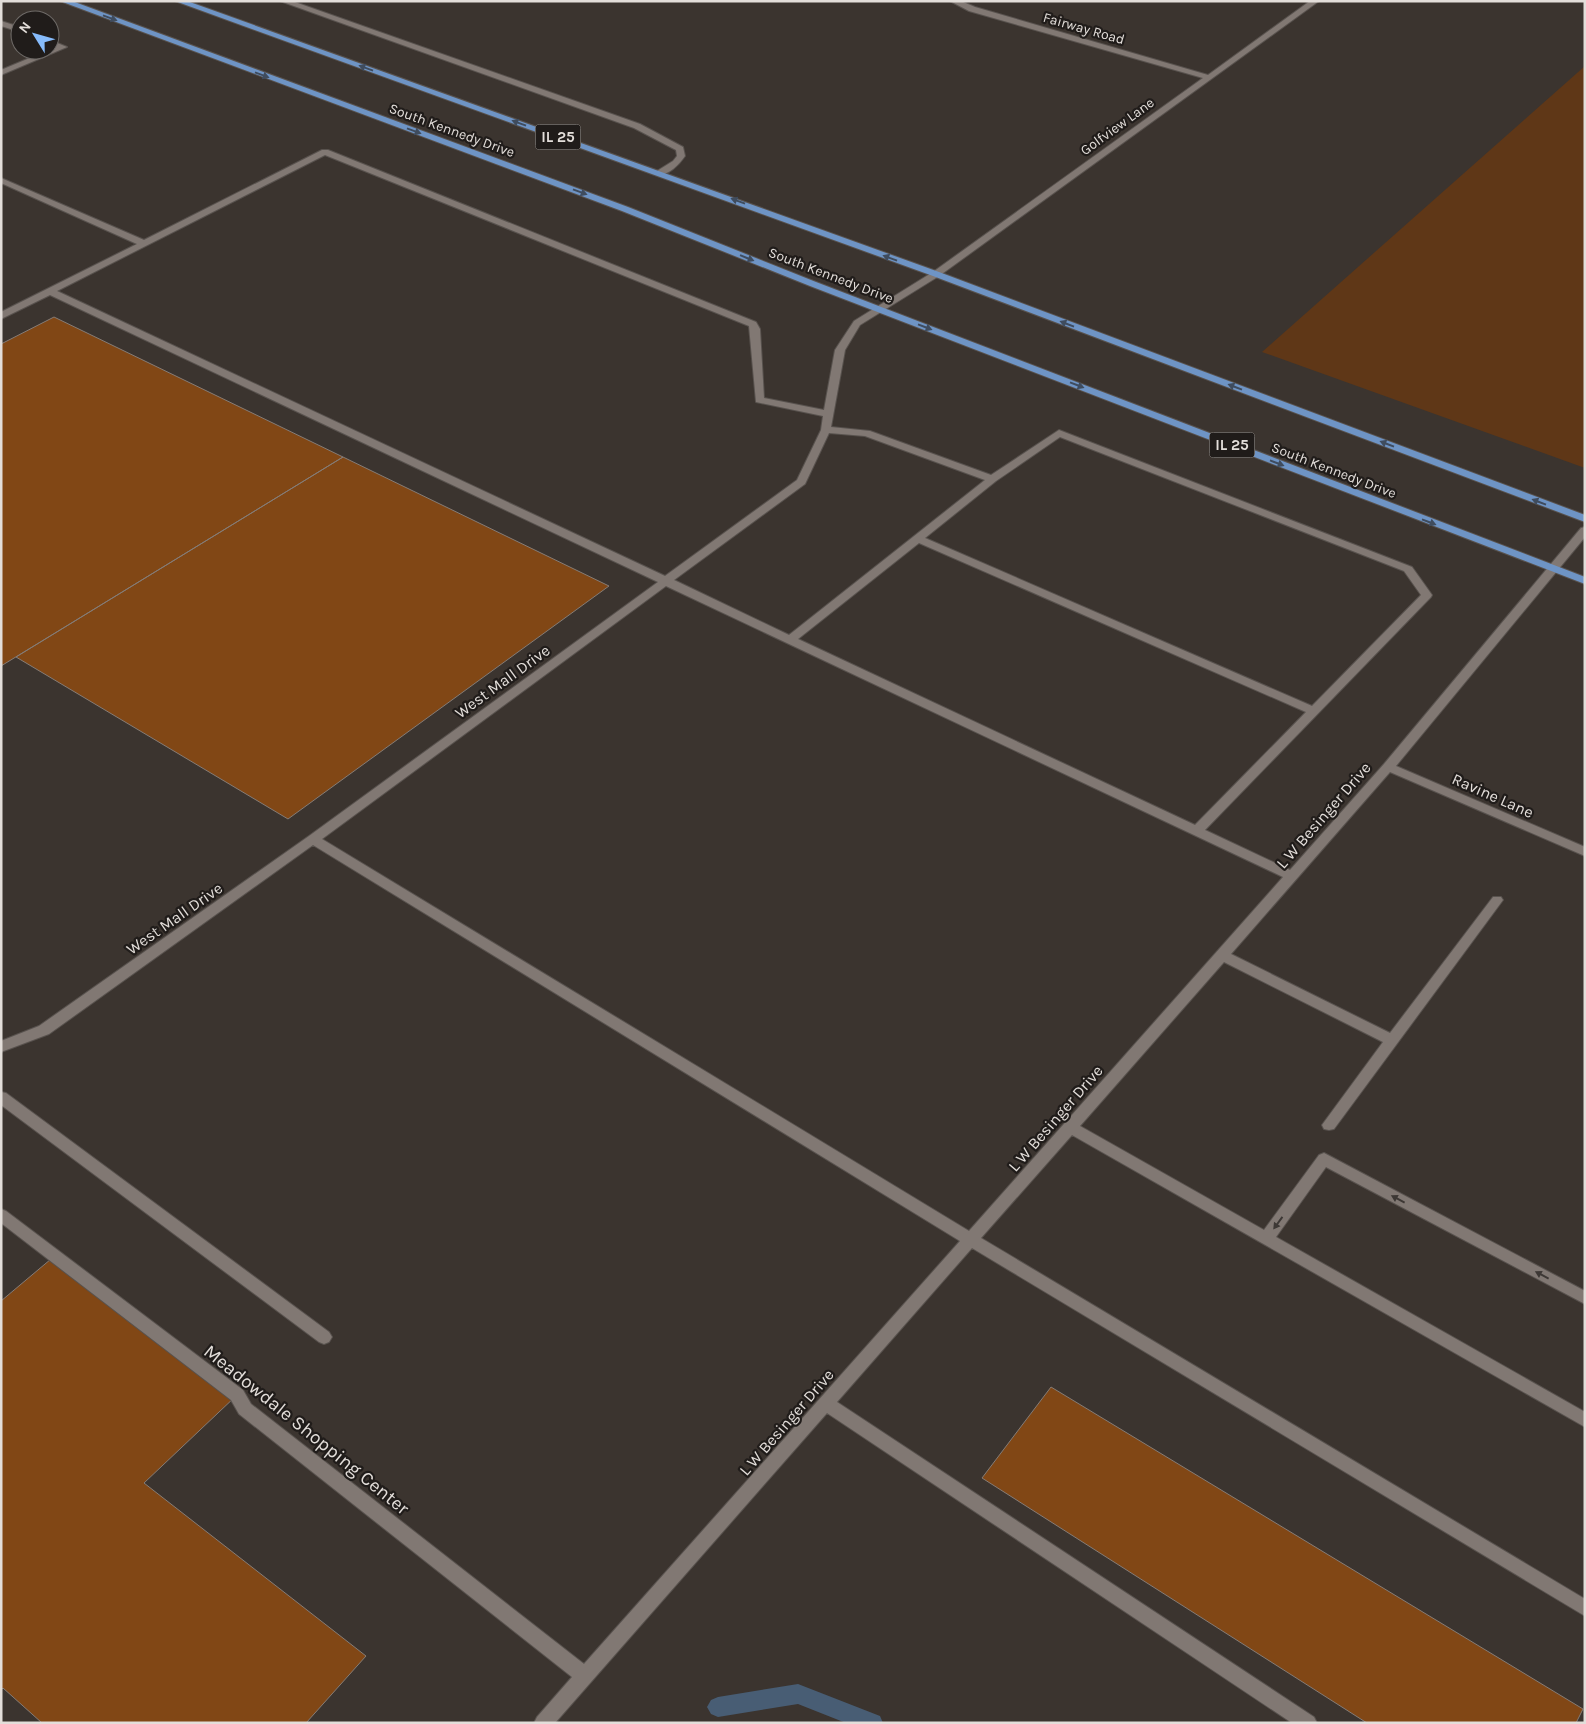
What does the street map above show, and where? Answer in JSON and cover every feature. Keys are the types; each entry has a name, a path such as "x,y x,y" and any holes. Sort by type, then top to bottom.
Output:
{"main road":[{"name":"South Kennedy Drive","path":"64,1 625,209 1585,581"},
{"name":"South Kennedy Drive","path":"179,1 936,274 1585,519"}],"street":[{"path":"284,1 637,126 680,149 681,156 676,163 660,173"},
{"name":"Fairway Road","path":"954,1 972,9 1208,77"},
{"name":"Golfview Lane","path":"936,274 1315,1"},
{"path":"1,73 32,60"},
{"path":"1,316 52,292 325,152 753,324 755,329 759,400 828,414"},
{"path":"1,180 144,244"},
{"name":"West Mall Drive","path":"1,1047 44,1030 313,839 801,482 826,430 840,350 857,323 936,274"},
{"path":"52,292 1292,876"},
{"path":"826,430 866,433 992,479"},
{"path":"789,640 992,479 1059,433 1408,569 1427,595 1196,832"},
{"name":"L W Besinger Drive","path":"543,1723 1388,767 1585,530"},
{"path":"917,538 1313,711"},
{"name":"Ravine Lane","path":"1388,767 1585,852"},
{"path":"313,839 971,1240 1585,1608"},
{"path":"1329,1125 1497,900"},
{"path":"1222,955 1392,1040"},
{"path":"1,1097 324,1337"},
{"path":"1070,1127 1585,1420"},
{"path":"1266,1239 1324,1159 1585,1298"},
{"name":"Meadowdale Shopping Center","path":"1,1215 237,1395 245,1409 585,1676"},
{"path":"826,1403 1308,1723"}],"shaded area":[{"path":"1585,66 1585,468 1262,352"}],"building":[{"path":"54,317 343,457 1,666 1,344"},
{"path":"343,457 609,586 288,819 16,657"},
{"path":"51,1259 237,1395 144,1483 366,1656 306,1723 42,1723 3,1688 1,1690 1,1301"},
{"path":"1051,1387 1583,1709 1576,1723 1367,1723 982,1478"}],"waterway":[{"path":"718,1707 798,1694 873,1723"}]}
